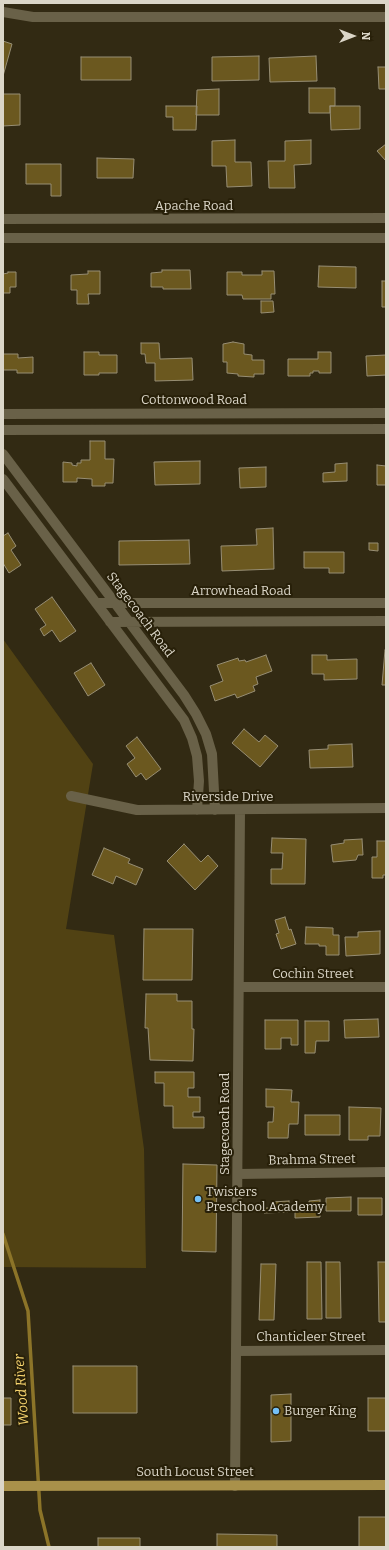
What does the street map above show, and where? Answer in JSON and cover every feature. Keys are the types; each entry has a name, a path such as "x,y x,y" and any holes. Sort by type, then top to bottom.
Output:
{"main road":[{"name":"South Locust Street","path":"3,1486 386,1485"}],"street":[{"path":"3,12 33,17 386,17"},
{"name":"Apache Road","path":"3,219 386,218"},
{"path":"3,238 386,238"},
{"name":"Cottonwood Road","path":"3,414 386,413"},
{"path":"3,430 386,429"},
{"name":"Stagecoach Road","path":"3,454 184,695 196,714 206,734 212,754 215,810"},
{"path":"3,479 184,720 190,732 197,756 199,781 197,810"},
{"name":"Arrowhead Road","path":"96,603 386,604"},
{"path":"110,622 386,621"},
{"name":"Riverside Drive","path":"71,796 137,810 386,808"},
{"name":"Stagecoach Road","path":"235,1486 240,810"},
{"name":"Cochin Street","path":"239,987 386,987"},
{"name":"Brahma Street","path":"238,1174 386,1172"},
{"name":"Chanticleer Street","path":"236,1351 386,1350"}],"shaded area":[{"path":"3,639 93,764 66,929 114,935 144,1149 146,1268 3,1267"}],"building":[{"path":"3,41 12,44 3,76"},
{"path":"259,56 259,80 212,81 212,57"},
{"path":"316,56 317,81 270,82 269,58"},
{"path":"81,57 131,57 131,80 81,80"},
{"path":"378,67 386,67 386,89 379,89"},
{"path":"309,88 335,88 335,106 330,106 330,113 309,113"},
{"path":"219,89 219,115 196,115 197,90"},
{"path":"3,94 20,94 20,125 3,126"},
{"path":"166,106 197,106 196,130 173,130 173,117 166,117"},
{"path":"330,106 360,106 360,129 331,130"},
{"path":"235,140 235,162 251,162 252,186 227,187 226,166 212,166 212,141"},
{"path":"311,140 311,164 294,165 295,188 269,188 268,161 285,161 285,141"},
{"path":"386,144 386,161 377,151"},
{"path":"97,158 134,159 133,178 97,178"},
{"path":"26,164 61,164 61,196 51,196 51,184 26,184"},
{"path":"319,266 356,267 356,288 318,287"},
{"path":"162,270 190,270 191,289 163,289 163,287 151,287 151,273 162,272"},
{"path":"88,271 100,271 100,294 88,294 89,304 77,304 77,290 71,290 71,275 88,274"},
{"path":"262,271 274,271 275,294 271,294 271,299 243,299 242,295 227,295 227,272 242,272 242,275 262,275"},
{"path":"8,272 16,272 16,287 10,287 10,293 3,293 3,274"},
{"path":"382,281 386,281 386,307 382,307"},
{"path":"261,301 273,301 274,312 261,313"},
{"path":"233,342 244,344 244,354 252,355 252,360 264,360 264,374 254,374 254,377 238,376 238,374 227,373 227,362 223,362 223,344"},
{"path":"141,343 159,343 160,359 192,358 193,380 155,381 155,363 146,363 145,354 141,354"},
{"path":"84,352 99,352 99,355 117,355 117,373 84,375"},
{"path":"318,352 331,352 331,373 319,373 319,371 313,371 313,373 310,373 310,376 288,376 288,359 318,359"},
{"path":"3,354 18,354 18,358 33,357 33,373 17,373 17,370 3,370"},
{"path":"386,355 386,375 367,376 366,356"},
{"path":"90,441 105,441 105,459 114,459 113,483 105,483 105,486 92,486 92,479 77,478 77,482 63,482 63,462 72,463 72,465 77,466 77,463 81,463 81,460 90,460"},
{"path":"200,461 200,484 155,485 154,462"},
{"path":"347,463 347,481 323,482 323,473 335,472 335,464"},
{"path":"377,465 386,466 386,485 377,485"},
{"path":"266,467 266,487 240,488 239,468"},
{"path":"273,528 274,569 222,571 221,546 257,545 256,529"},
{"path":"8,533 16,546 11,550 21,565 9,573 3,563 3,536"},
{"path":"189,540 190,564 119,565 119,541"},
{"path":"369,543 378,543 378,551 369,550"},
{"path":"304,552 344,552 344,573 329,573 329,568 304,568"},
{"path":"52,597 76,631 60,642 52,630 44,636 40,629 46,625 35,609"},
{"path":"385,650 386,685 382,685"},
{"path":"266,655 272,671 256,677 258,684 253,686 255,691 237,698 235,694 215,701 210,686 223,681 217,665 238,658 239,661 245,660 246,662"},
{"path":"312,655 327,655 327,660 357,659 357,679 324,680 324,674 312,674"},
{"path":"91,663 105,685 88,696 74,673"},
{"path":"244,729 259,742 265,735 278,746 260,767 232,743"},
{"path":"137,737 161,769 146,780 141,773 136,777 127,764 135,758 126,746"},
{"path":"352,744 353,767 310,768 309,750 328,749 328,745"},
{"path":"272,838 306,839 305,884 271,884 271,869 282,869 283,853 271,853"},
{"path":"362,839 363,855 358,855 356,860 333,862 331,845 344,843 344,840"},
{"path":"377,841 386,841 386,875 383,875 383,878 372,878 372,857 377,857"},
{"path":"184,844 201,862 208,855 218,866 195,890 167,861"},
{"path":"104,848 130,859 128,863 143,869 136,885 116,876 113,884 92,875"},
{"path":"285,917 289,930 291,929 296,944 281,949 276,934 279,933 275,920"},
{"path":"306,927 333,928 333,935 339,935 339,955 326,955 326,946 319,946 319,944 305,944"},
{"path":"144,929 193,929 192,980 143,980"},
{"path":"380,931 380,954 346,956 345,937 358,937 358,932"},
{"path":"146,994 177,994 177,1001 192,1001 192,1029 194,1029 193,1061 150,1060 148,1028 145,1028"},
{"path":"378,1019 379,1037 345,1038 344,1020"},
{"path":"265,1020 298,1020 298,1045 291,1045 291,1038 281,1038 281,1049 265,1049"},
{"path":"305,1021 329,1021 329,1041 316,1041 315,1053 305,1053"},
{"path":"155,1072 194,1072 194,1088 188,1088 188,1097 200,1097 200,1112 193,1112 193,1117 204,1117 204,1128 173,1128 173,1106 164,1106 164,1083 155,1083"},
{"path":"266,1089 292,1090 291,1102 299,1102 298,1124 289,1124 288,1138 268,1138 268,1122 273,1122 274,1107 266,1107"},
{"path":"349,1107 381,1108 380,1136 368,1136 368,1140 349,1140"},
{"path":"305,1115 340,1115 340,1135 305,1135"},
{"path":"183,1164 217,1165 216,1252 182,1251"},
{"path":"351,1197 351,1211 326,1211 326,1198"},
{"path":"358,1198 382,1198 382,1215 358,1215"},
{"path":"320,1200 320,1217 295,1218 295,1208 309,1208 309,1201"},
{"path":"289,1201 289,1212 264,1213 264,1208 271,1208 271,1202"},
{"path":"307,1262 321,1262 322,1319 307,1319"},
{"path":"326,1262 340,1262 341,1318 326,1318"},
{"path":"378,1262 386,1262 386,1322 379,1322"},
{"path":"261,1264 276,1264 274,1320 259,1320"},
{"path":"73,1366 137,1366 137,1413 73,1413"},
{"path":"291,1394 291,1441 271,1442 271,1395"},
{"path":"3,1398 11,1398 11,1425 3,1425"},
{"path":"368,1398 386,1398 386,1431 368,1431"},
{"path":"359,1517 386,1517 386,1547 359,1547"},
{"path":"217,1534 277,1535 277,1547 217,1547"},
{"path":"98,1538 140,1538 140,1547 98,1547"}],"waterway":[{"name":"Wood River","path":"3,1234 28,1311 40,1510 49,1547"}],"place":[{"name":"Twisters Preschool Academy","path":"198,1199"},
{"name":"Burger King","path":"276,1411"}]}
